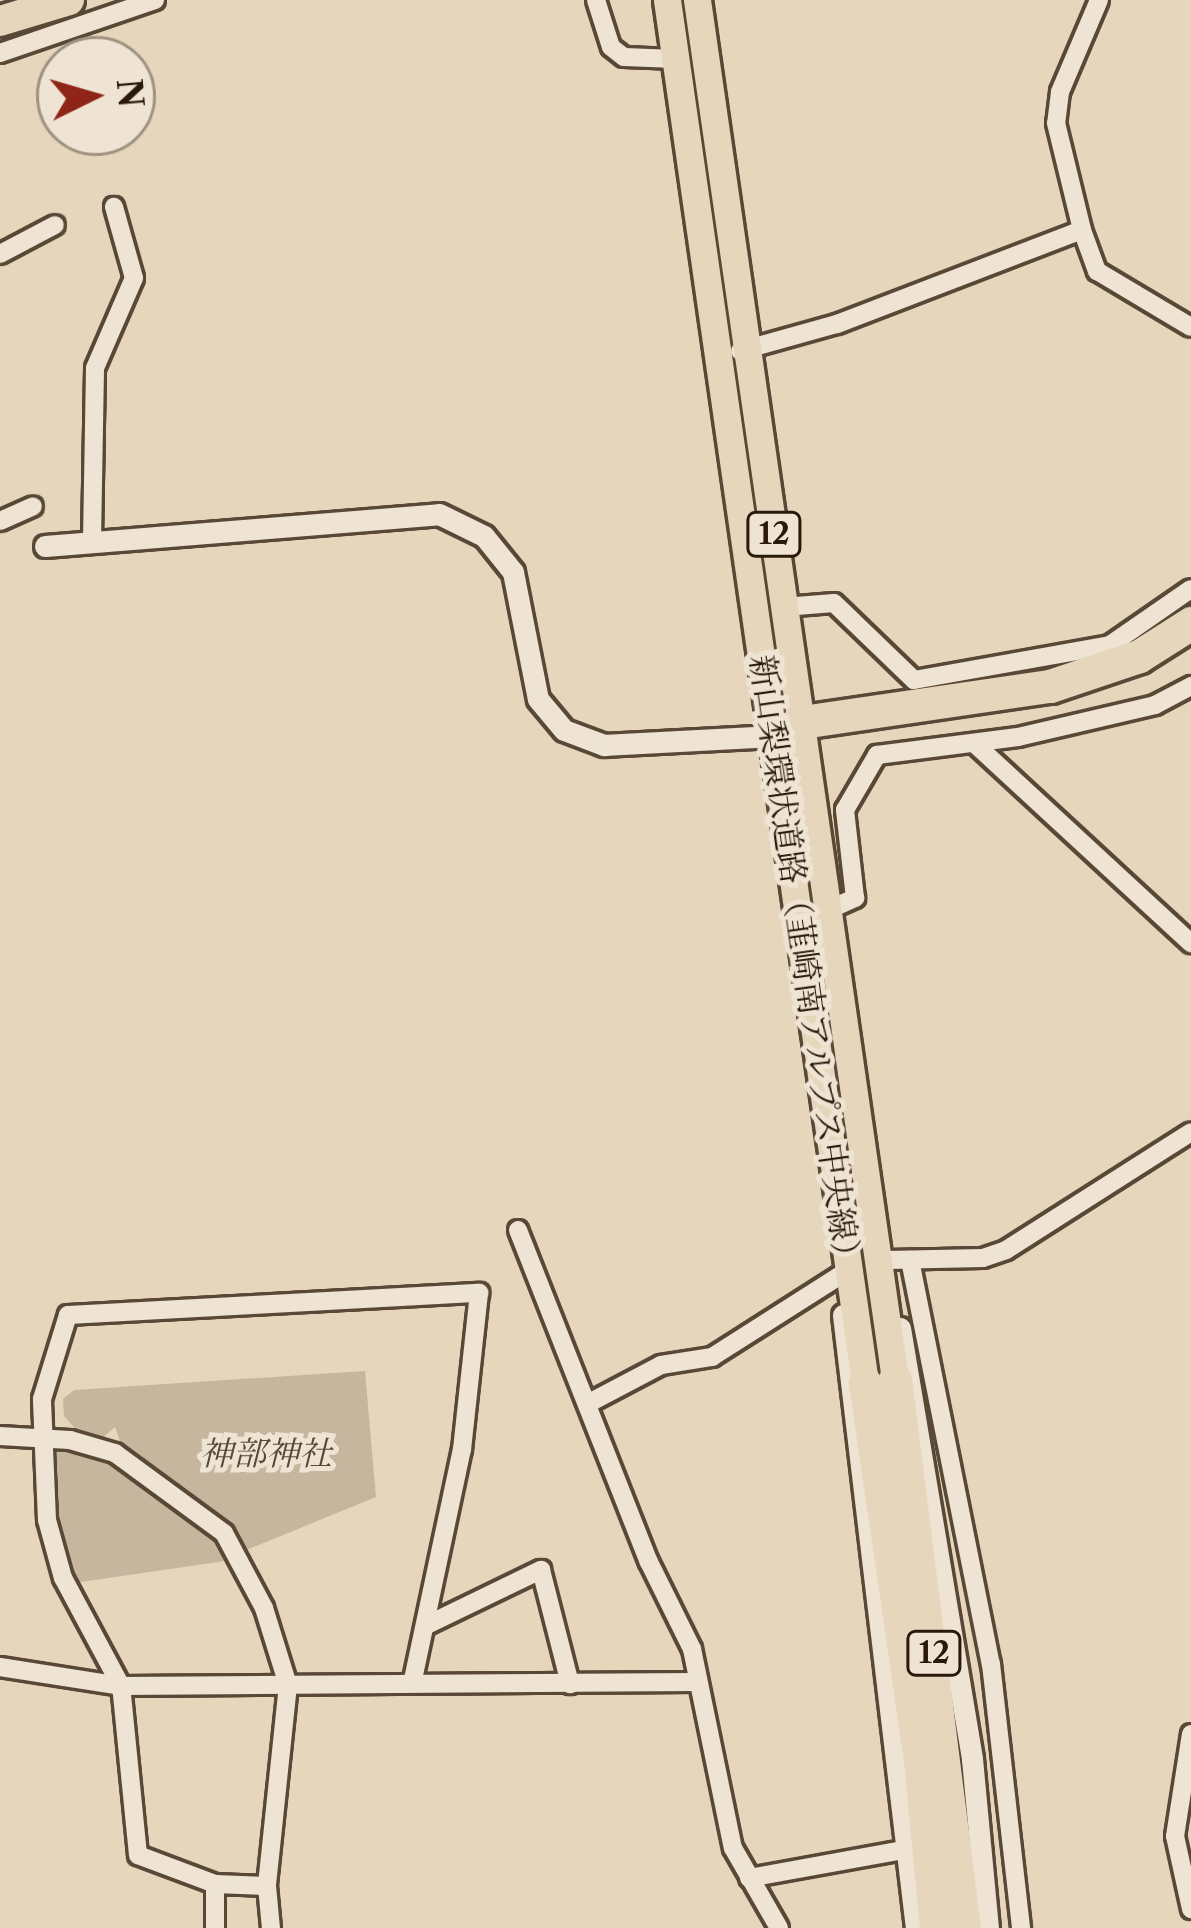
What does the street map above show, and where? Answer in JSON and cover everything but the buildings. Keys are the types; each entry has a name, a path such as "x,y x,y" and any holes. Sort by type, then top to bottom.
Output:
{"highway":[{"path":"0,22 37,17 69,0"},
{"path":"793,733 1050,686 1138,656 1191,623"},
{"path":"793,733 1053,703 1148,670 1191,644"},
{"name":"新山梨環状道路（韮崎南アルプス中央線）","path":"880,1381 936,1928"},
{"name":"新山梨環状道路（韮崎南アルプス中央線）","path":"880,1381 964,1928"}],"main road":[{"name":"新山梨環状道路（韮崎南アルプス中央線）","path":"668,0 718,358 828,910 851,1068 880,1381"},
{"name":"新山梨環状道路（韮崎南アルプス中央線）","path":"697,0 784,607 811,1002 880,1381"}],"street":[{"path":"0,52 37,17 154,0"},
{"path":"596,0 602,34 624,57 676,59"},
{"path":"1099,0 1056,123 1082,230 1097,271 1191,327"},
{"path":"92,541 95,368 134,278 114,207"},
{"path":"0,254 55,225"},
{"path":"718,358 837,324 1082,230"},
{"path":"0,521 33,506"},
{"path":"45,546 439,514 484,536 513,572 538,699 564,730 604,745 793,733"},
{"path":"784,607 834,603 914,680 1110,645 1191,589"},
{"path":"828,910 855,898 845,810 877,755 975,744 1133,711 1191,686"},
{"path":"975,744 1191,943"},
{"path":"811,1002 916,1928"},
{"path":"851,1068 991,1664 1021,1928"},
{"path":"898,1260 1006,1250 1191,1132"},
{"path":"518,1230 692,1649 720,1803 748,1878 779,1928"},
{"path":"898,1260 972,1759 988,1928"},
{"path":"589,1403 661,1365 712,1357 839,1276"},
{"path":"267,1886 214,1884 138,1855 122,1686 63,1578 47,1520 40,1436 68,1315 478,1293 462,1449 412,1680"},
{"path":"0,1436 40,1436 115,1453 224,1533 264,1608 288,1685 267,1886 271,1928"},
{"path":"427,1625 541,1570 570,1684"},
{"path":"0,1667 122,1686 412,1680 697,1682"},
{"path":"1191,1734 1174,1836 1191,1909"},
{"path":"748,1878 909,1849"},
{"path":"214,1884 215,1928"}],"green space":[{"name":"神部神社","path":"365,1371 376,1497 244,1551 200,1502 122,1446 115,1427 94,1445 198,1508 232,1560 67,1584 40,1435 89,1444 64,1416 63,1399 74,1390"}]}
